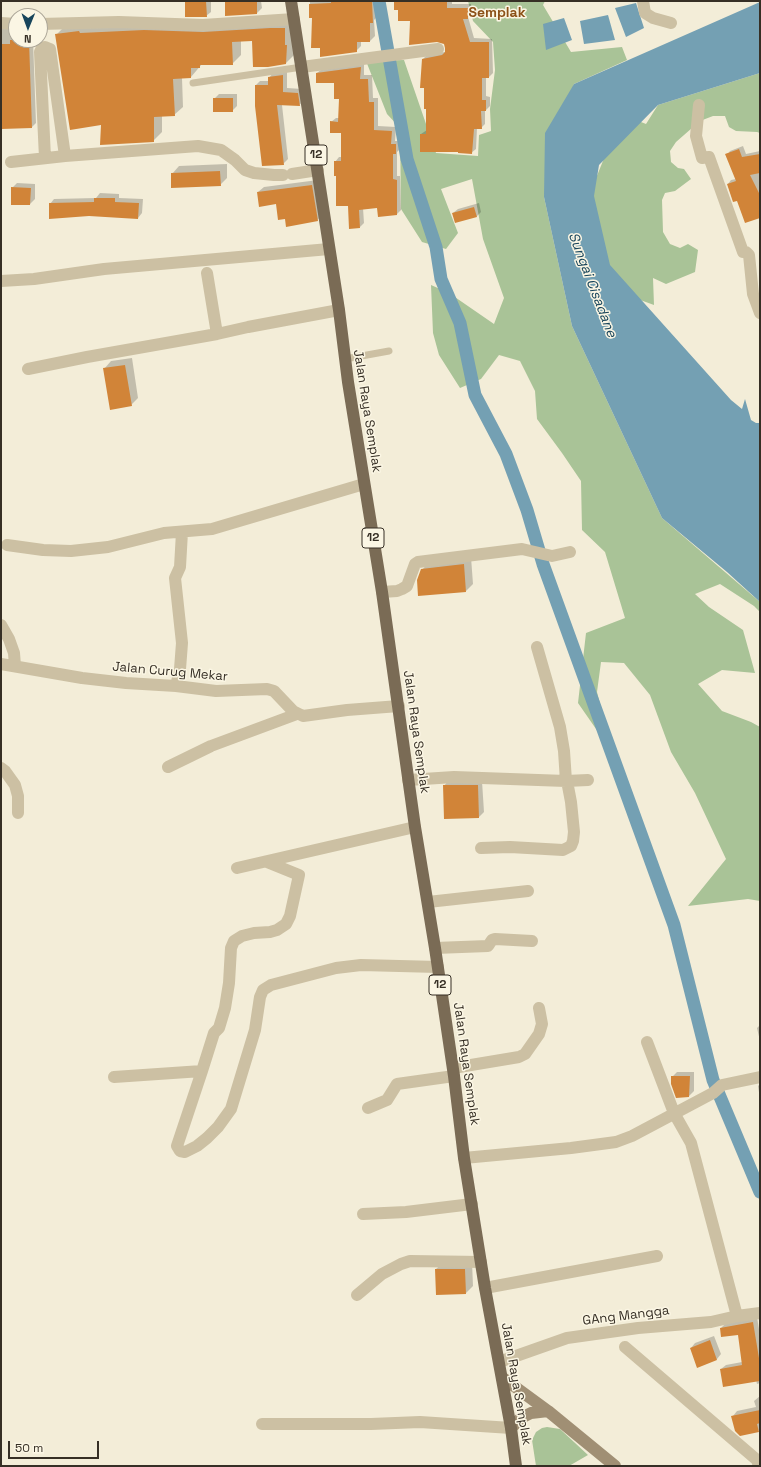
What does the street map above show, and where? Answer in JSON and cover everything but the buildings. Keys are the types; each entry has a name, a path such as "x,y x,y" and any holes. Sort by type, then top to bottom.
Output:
{"main road":[{"name":"Jalan Raya Semplak","path":"291,1 318,170 364,484 382,592 415,827 454,1072 464,1158 485,1288 511,1428 516,1466"},
{"path":"502,1378 548,1412 615,1466"},
{"path":"511,1428 521,1418 531,1413 548,1412"}],"street":[{"path":"642,1 646,13 653,18 671,22"},
{"path":"48,24 119,22 203,25 294,19"},
{"path":"45,158 40,52 42,48 45,47 50,49 65,156"},
{"path":"302,67 438,49"},
{"path":"699,105 696,136 702,158 709,157 743,252 746,252 748,255 753,294 760,314"},
{"path":"11,162 65,156 198,146 221,150 235,160 245,170 254,173 274,175 318,170"},
{"path":"1,281 34,279 104,269 329,249"},
{"path":"207,273 217,334"},
{"path":"28,369 217,334 248,326 339,310"},
{"path":"7,546 71,551 108,547 164,533 212,529 364,484"},
{"path":"176,686 180,669 182,643 175,578 180,567 182,532"},
{"path":"382,592 402,590 407,586 418,562 522,549 552,556 570,552"},
{"path":"1,625 9,639 14,653 5,664"},
{"path":"481,848 510,847 564,850 571,846 573,841 574,832 560,727 537,647"},
{"name":"Jalan Curug Mekar","path":"5,664 82,678 126,683 176,686 216,692 267,689 274,691 297,714"},
{"path":"168,767 211,746 297,714 303,716 347,710 399,706"},
{"path":"1,768 15,785 18,796 18,813"},
{"path":"408,780 454,777 567,781 588,780"},
{"path":"237,868 415,827"},
{"path":"267,862 299,875 290,916 286,924 277,930 242,936 234,941 231,948 229,983 225,1008 219,1028 214,1033 177,1146 180,1151 185,1152 202,1142 218,1127 230,1109 255,1030 260,997 263,990 271,985 336,968 361,966 438,967"},
{"path":"428,902 528,891"},
{"path":"435,948 488,946 494,939 532,941"},
{"path":"368,1108 387,1100 397,1084 519,1057 525,1054 539,1034 542,1024 539,1008"},
{"path":"647,1042 674,1112 690,1143 737,1316"},
{"path":"114,1077 202,1071"},
{"path":"464,1158 571,1148 616,1142 632,1136 718,1089 760,1077"},
{"path":"363,1214 406,1212 472,1204"},
{"path":"485,1288 657,1256"},
{"path":"357,1295 382,1274 410,1261 481,1262"},
{"name":"GAng Mangga","path":"499,1362 567,1338 638,1328 711,1322 737,1316 760,1313"},
{"path":"625,1347 757,1460 759,1466"},
{"path":"262,1424 363,1424 425,1422 511,1428"}],"lane":[{"path":"194,82 302,67"},
{"path":"345,359 389,351"}],"green space":[{"path":"468,1 545,1 543,5 571,52 622,47 627,60 574,84 544,197 572,326 662,518 760,602 760,612 754,606 720,584 695,594 709,607 743,630 755,673 722,670 698,684 722,711 760,727 760,901 748,899 688,906 726,859 695,793 671,752 650,695 624,663 601,662 597,692 612,752 578,703 586,633 625,618 605,552 582,530 581,481 537,419 535,391 520,361 499,355 481,379 460,388 439,355 433,333 431,285 449,293 494,324 504,298 483,239 472,179 441,189 458,233 446,249 422,242 401,209 400,128 387,114 366,61 404,60 436,153 478,156 479,135 491,131 490,109 495,70 493,42 473,21"},
{"path":"760,73 760,133 736,131 729,127 725,116 713,116 700,121 676,142 670,151 671,162 678,168 684,169 691,179 675,191 665,193 662,200 663,232 670,244 680,248 688,244 698,250 695,272 666,284 653,278 654,305 610,289 588,198 611,141 636,120 646,124 658,105"},
{"path":"547,1427 560,1429 588,1455 569,1466 536,1466 532,1440 536,1432"}],"water":[{"name":"Sungai Cisadane","path":"760,2 760,73 658,105 599,165 594,196 610,265 731,400 742,409 745,399 751,420 756,423 760,423 760,602 727,572 662,518 572,326 544,197 545,133 574,84"},
{"path":"636,3 644,28 626,37 615,8"},
{"path":"608,15 615,40 584,44 580,21"},
{"path":"564,18 572,40 546,50 543,24"}],"waterway":[{"path":"379,1 407,159 436,247 441,279 460,323 475,395 506,454 527,510 543,564 674,925 713,1080 760,1192"}],"district":[{"name":"Semplak","path":"497,13"}]}
